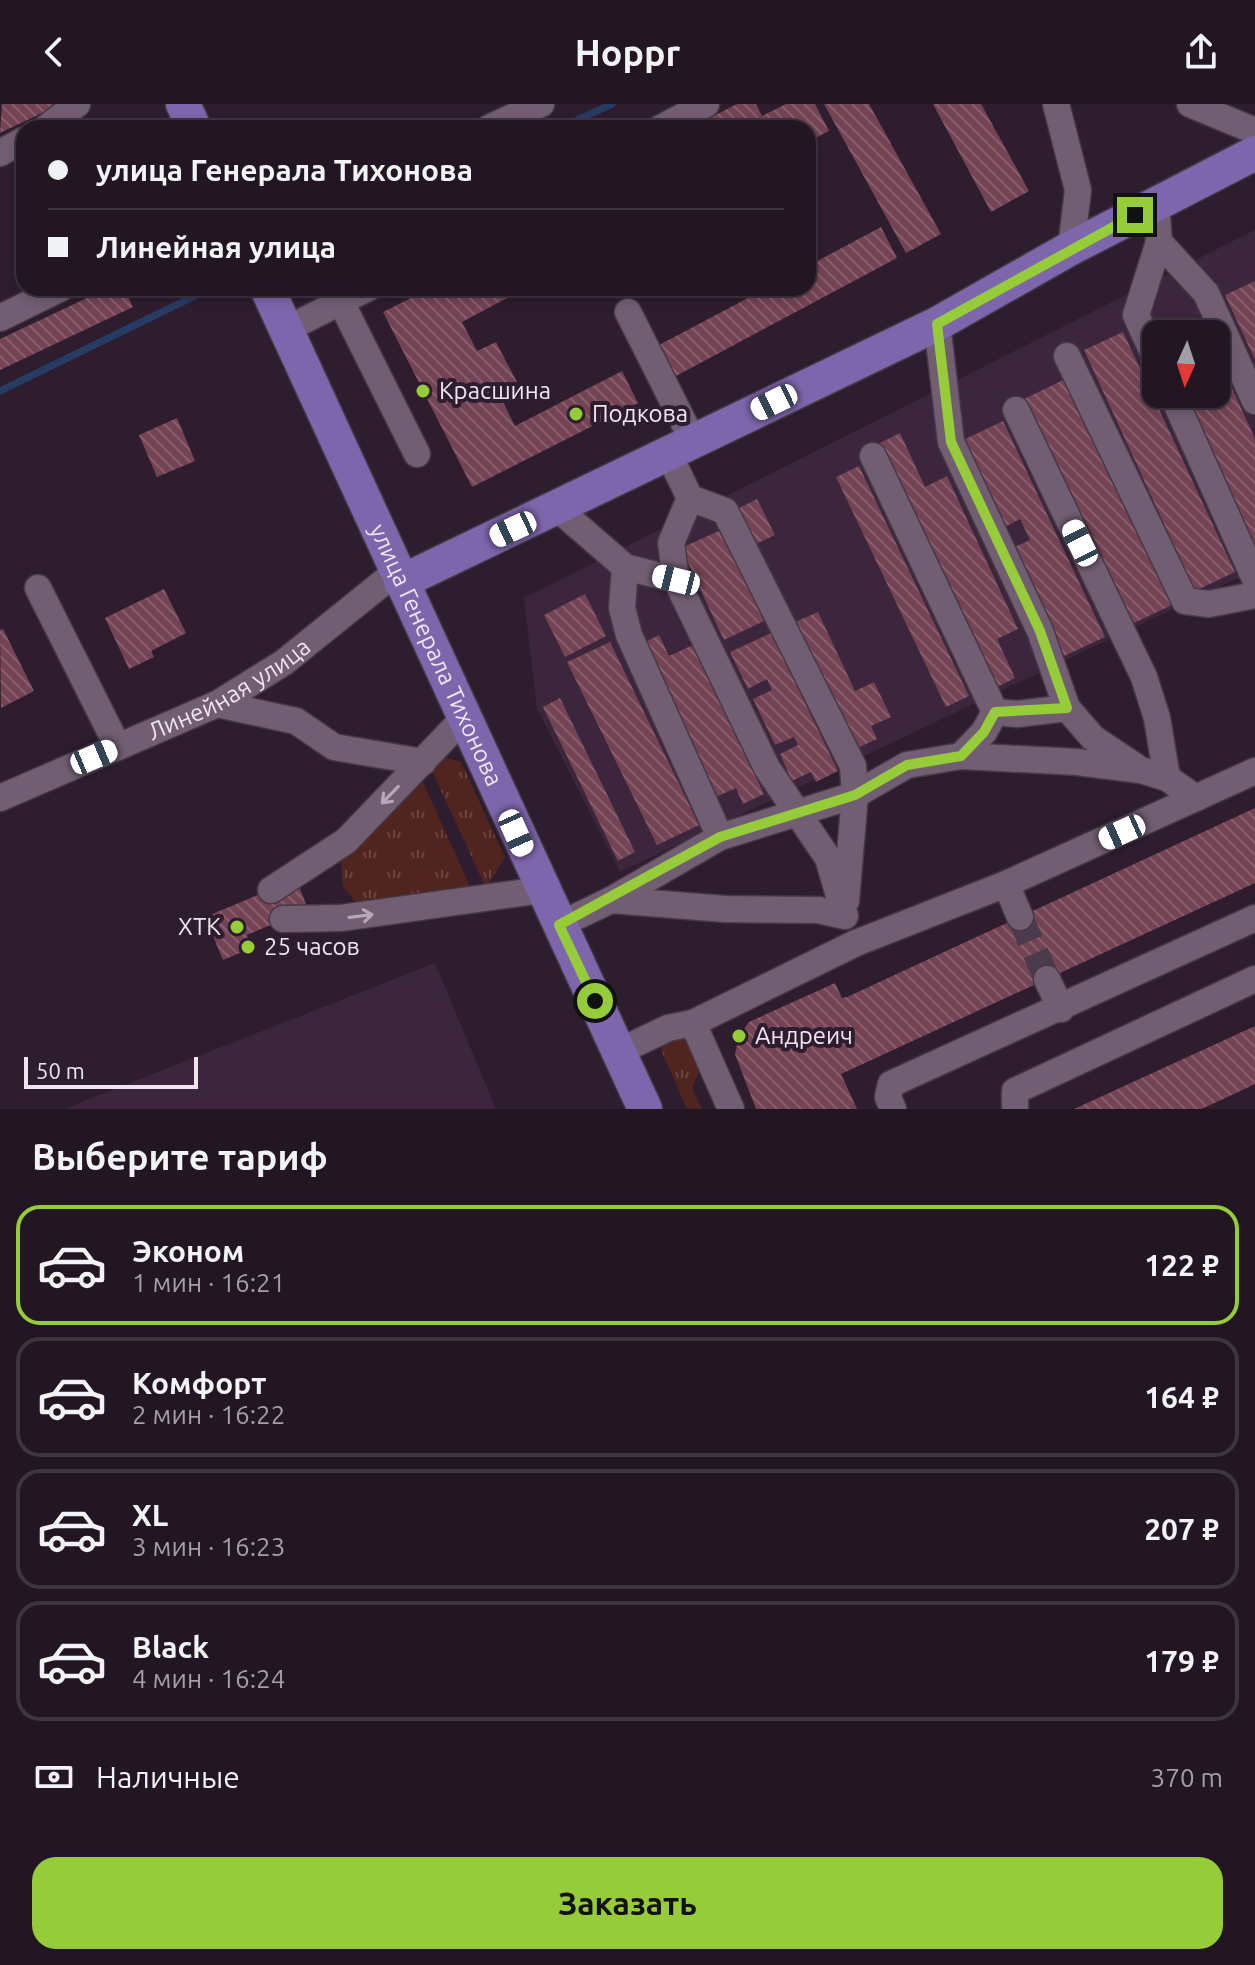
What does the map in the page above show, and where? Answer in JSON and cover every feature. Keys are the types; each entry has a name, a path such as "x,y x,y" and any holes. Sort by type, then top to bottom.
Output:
{"main road":[{"name":"Линейная улица","path":"399,577 557,508 937,324 1071,248 1255,153"},
{"name":"улица Генерала Тихонова","path":"270,296 618,1052 640,1108"}],"street":[{"path":"56,120 77,104"},
{"path":"506,120 541,104"},
{"path":"676,120 706,104"},
{"path":"1056,104 1078,190 1071,248"},
{"path":"1190,104 1255,131"},
{"path":"1142,328 1136,315 1159,242 1156,204"},
{"path":"1159,242 1206,293 1255,401"},
{"path":"0,318 45,296"},
{"path":"285,330 355,296"},
{"path":"342,304 417,454"},
{"path":"628,312 681,447 690,498 671,543 676,580 767,768 828,858 856,943"},
{"path":"937,324 951,442 1040,631 1067,708 1093,738 1141,770"},
{"path":"1067,356 1185,601 1209,604 1255,595"},
{"path":"1178,408 1255,579"},
{"path":"1016,410 1144,677 1157,718 1167,778"},
{"path":"873,456 995,712"},
{"path":"690,498 725,511 853,766 855,795 845,916"},
{"path":"557,508 625,567 676,580"},
{"path":"625,567 622,608 629,635 720,837"},
{"name":"Линейная улица","path":"0,798 217,704 283,663 399,577"},
{"path":"38,588 118,747"},
{"path":"217,704 296,721 334,747 423,762"},
{"path":"995,712 1067,708"},
{"path":"961,756 984,732 995,712"},
{"path":"271,890 346,841 463,719"},
{"path":"559,925 611,900 720,837 855,795 907,765 961,756 1077,762 1141,770 1167,778 1196,798"},
{"path":"618,1052 668,1028 693,1023 856,943 1006,884 1255,771"},
{"path":"1006,884 1020,917"},
{"path":"283,919 341,918 542,890"},
{"path":"611,900 725,909 818,910 845,916"},
{"path":"893,1109 888,1097 891,1084 1255,918"},
{"path":"1047,979 1061,1009"},
{"path":"1015,1109 1015,1091 1255,979"},
{"path":"693,1023 731,1109"}],"shaded area":[{"path":"1255,230 1255,570 620,872 537,709 524,598"},
{"path":"435,963 496,1109 64,1109"}],"green space":[{"path":"446,758 461,762 505,857 486,888 431,769"},
{"path":"421,778 473,893 368,905 356,902 343,886 341,861"},
{"path":"677,1035 688,1039 701,1067 692,1088 702,1109 687,1109 658,1043"}],"building":[{"path":"2,104 61,104 27,120 16,120 16,125 0,133"},
{"path":"737,104 756,104 762,116 786,104 815,104 829,131 816,138 816,120 706,120"},
{"path":"824,104 869,104 941,234 906,253"},
{"path":"933,104 981,104 1029,191 991,212"},
{"path":"881,227 897,258 676,376 659,345 752,296 816,296 816,262"},
{"path":"1255,281 1255,360 1225,295"},
{"path":"91,296 128,296 133,307 0,370 0,339"},
{"path":"415,296 511,296 462,322 477,351 496,342 517,382 498,392 515,426 622,371 638,403 472,487 383,312"},
{"path":"1123,332 1142,373 1142,408 1158,408 1235,572 1195,591 1084,350"},
{"path":"1063,380 1172,605 1132,624 1024,399"},
{"path":"1230,384 1255,439 1255,548 1191,408 1230,408"},
{"path":"177,418 195,461 157,477 139,435"},
{"path":"1003,421 1105,637 1062,657 1010,549 1030,540 1020,519 1001,529 959,442"},
{"path":"900,433 925,487 947,476 1018,629 997,639 1015,678 995,688 880,443"},
{"path":"859,466 969,696 946,707 836,477"},
{"path":"757,499 775,535 756,544 739,508"},
{"path":"721,530 764,621 724,640 681,548"},
{"path":"164,589 186,633 151,651 154,657 129,669 105,618"},
{"path":"585,594 606,636 565,657 544,615"},
{"path":"818,612 855,691 874,682 891,717 871,726 877,739 855,749 795,622"},
{"path":"3,629 34,691 1,708 0,630"},
{"path":"771,633 838,771 816,782 811,772 792,781 780,754 798,745 794,737 775,745 753,699 772,690 767,679 748,689 730,652"},
{"path":"659,635 669,656 693,645 764,794 743,804 736,788 714,798 641,644"},
{"path":"610,642 699,825 657,845 567,662"},
{"path":"560,698 635,852 618,861 543,707"},
{"path":"1255,808 1255,883 841,1074 857,1109 756,1109 735,1054 739,1036 749,1022 835,983 842,998 847,997"},
{"name":"ХТК","path":"296,879 308,909 247,935 252,948 223,960 205,917"},
{"path":"1255,1026 1255,1084 1217,1102 1201,1109 1074,1109"}],"waterway":[{"path":"577,120 612,104"},
{"path":"0,391 195,296"}],"tunnel":[{"path":"1020,917 1047,979"}],"place":[{"name":"Красшина","path":"423,391"},
{"name":"Подкова","path":"576,414"},
{"name":"ХТК","path":"237,927"},
{"name":"25 часов","path":"248,947"},
{"name":"Андреич","path":"739,1036"}],"route":[{"path":"595,1001 559,925 592,910 720,837 855,795 907,765 961,756 984,732 995,712 1017,714 1067,708 1040,631 951,442 937,324 1135,215"}]}
